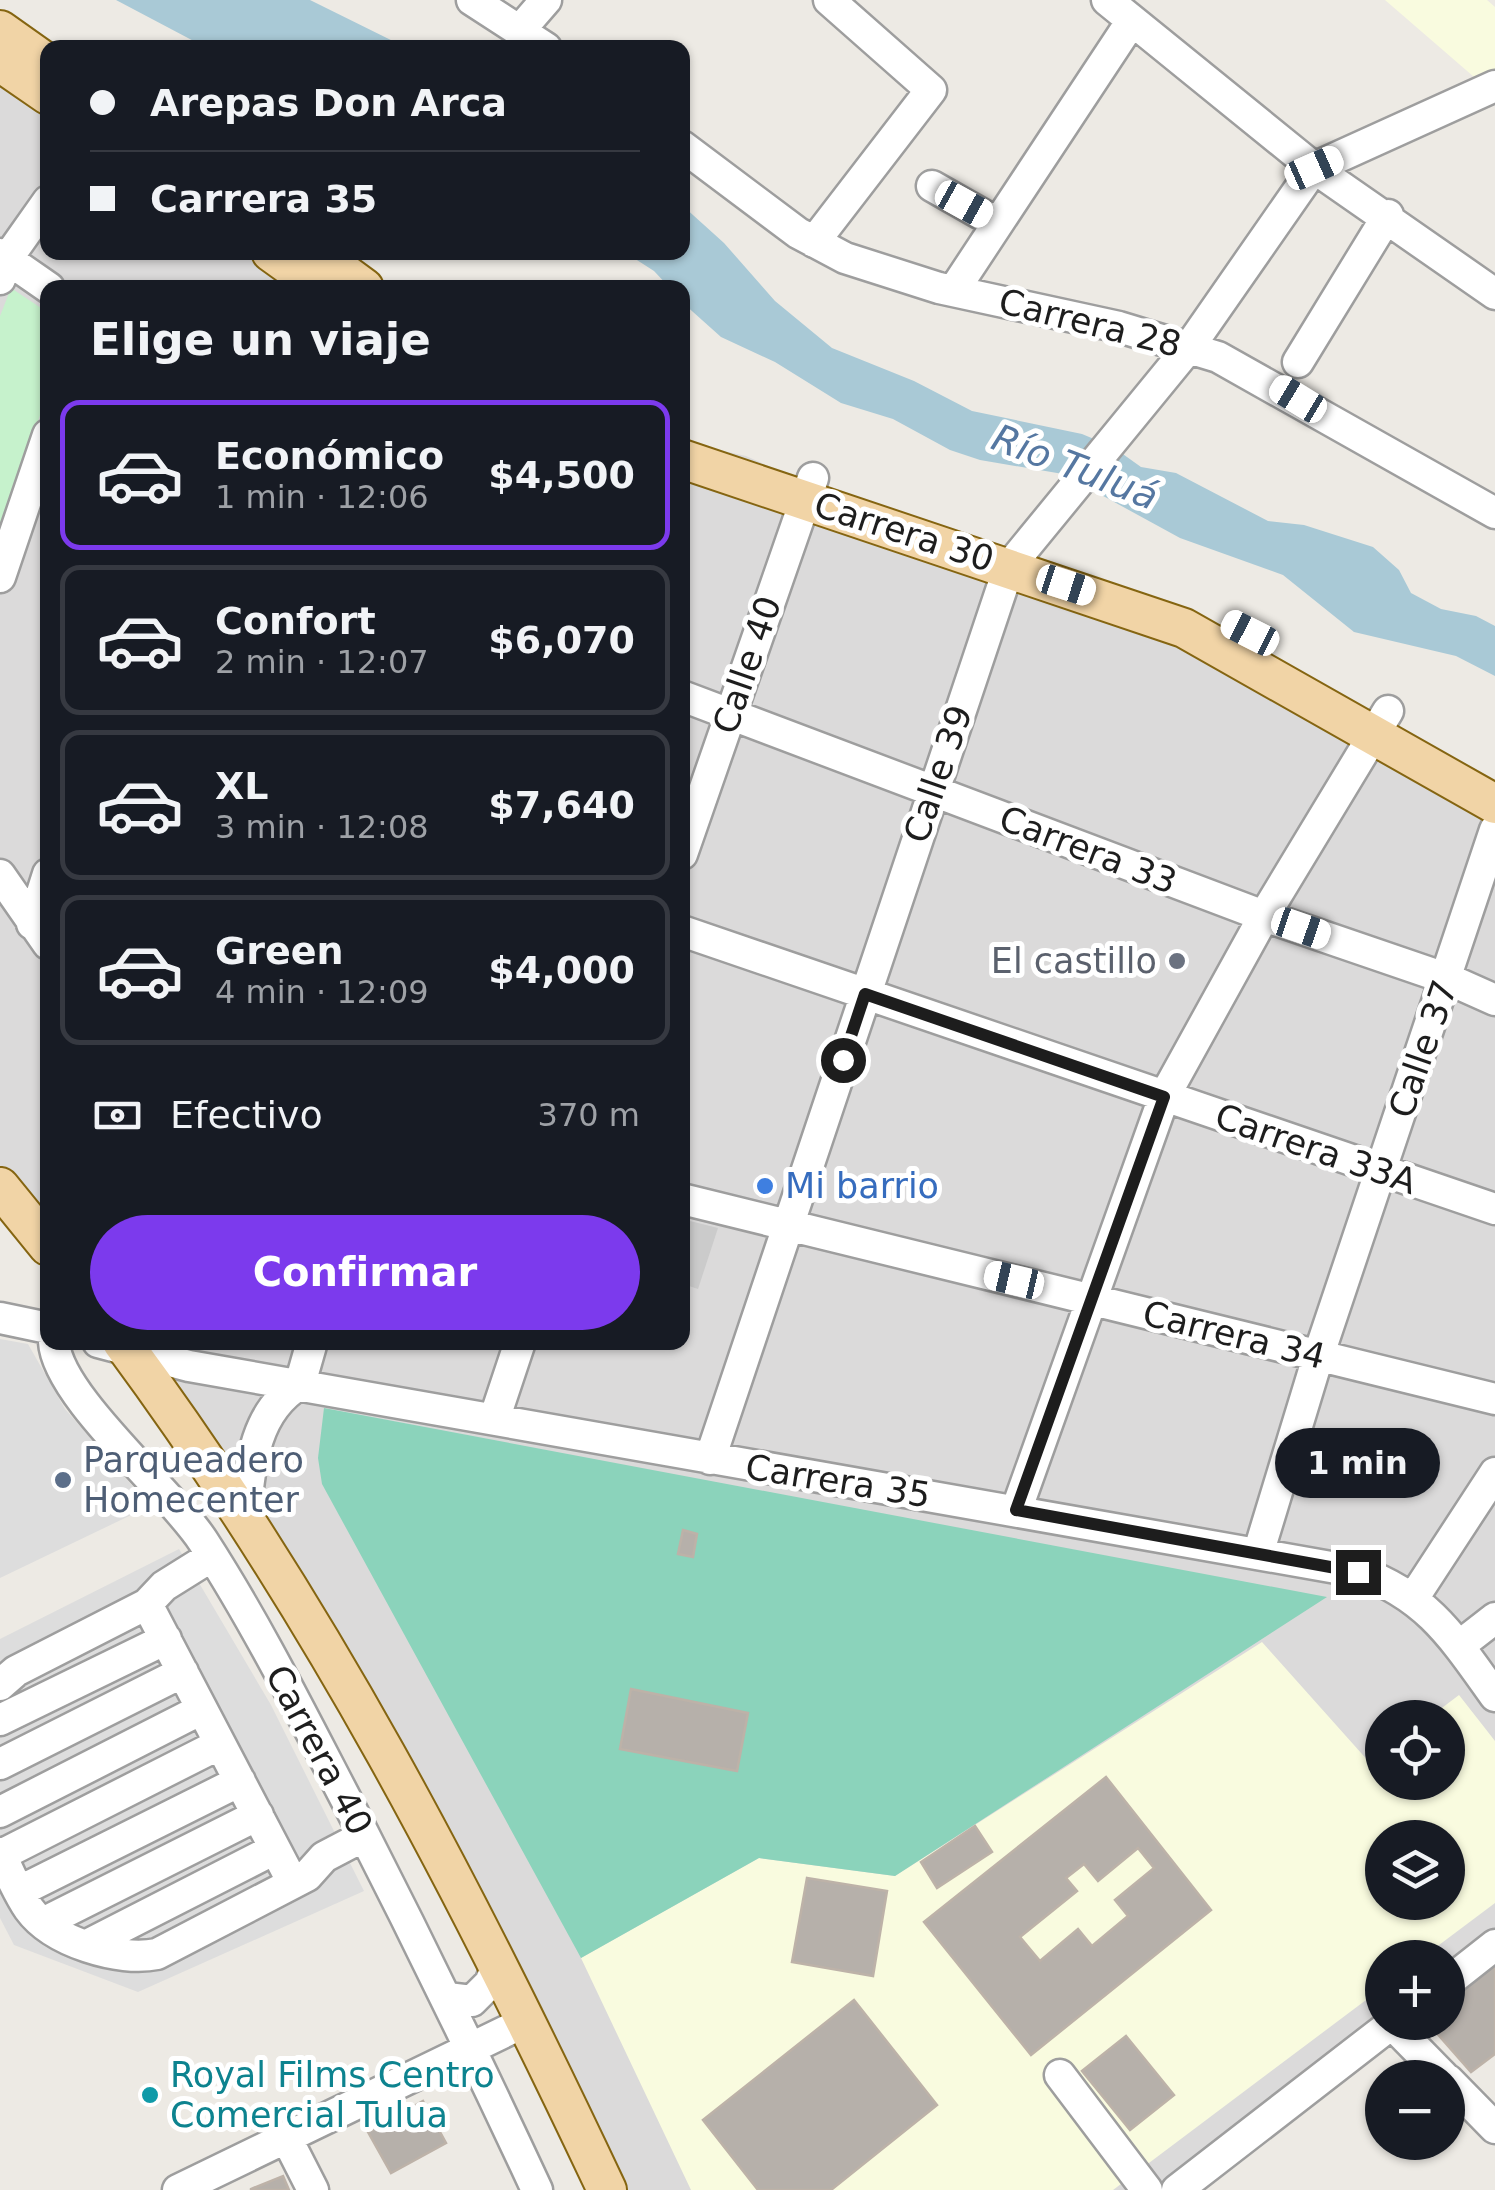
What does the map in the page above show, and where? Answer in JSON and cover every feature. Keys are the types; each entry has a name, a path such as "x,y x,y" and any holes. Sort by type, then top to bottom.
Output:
{"main road":[{"path":"0,30 40,58"},
{"path":"0,62 40,90"},
{"path":"282,260 309,280"},
{"path":"326,260 353,280"},
{"name":"Carrera 30","path":"690,438 809,488 1016,557 1184,628 1495,774"},
{"name":"Carrera 30","path":"690,461 809,488"},
{"name":"Carrera 30","path":"1382,723 1495,804"},
{"path":"0,1187 40,1236"},
{"name":"Carrera 40","path":"120,1350 245,1516 326,1643 498,1963 607,2190"}],"street":[{"path":"472,0 534,40"},
{"path":"520,30 546,0"},
{"path":"814,242 932,90 829,0"},
{"path":"1107,0 1314,168 1388,215 1495,294"},
{"path":"954,290 1130,22"},
{"path":"1314,168 1490,94"},
{"name":"Carrera 28","path":"690,152 814,242 884,272 1190,346 1270,383 1495,514"},
{"name":"Calle 39","path":"710,1460 931,790 1016,557 1190,346 1314,168"},
{"path":"932,186 997,222"},
{"path":"40,212 2,264 40,284"},
{"path":"1298,362 1388,215"},
{"path":"0,578 40,459"},
{"name":"Calle 40","path":"690,831 809,488"},
{"name":"Carrera 33","path":"690,699 1264,916 1448,979 1495,1000"},
{"path":"1016,1510 1164,1097 1264,916 1382,723"},
{"name":"Calle 37","path":"1258,1554 1318,1357 1495,830"},
{"path":"0,874 40,934"},
{"name":"Carrera 33A","path":"690,935 1495,1210"},
{"name":"Carrera 34","path":"690,1201 1495,1400"},
{"path":"0,1318 40,1326"},
{"name":"Carrera 40","path":"55,1350 80,1395 169,1497 217,1563 369,1844 537,2190"},
{"name":"Carrera 35","path":"148,1350 300,1384 495,1417 710,1460 1358,1572 1414,1597 1459,1646 1495,1696"},
{"path":"245,1516 249,1475 266,1417 282,1395 300,1384 310,1350"},
{"path":"495,1417 517,1350"},
{"path":"1414,1597 1495,1473"},
{"path":"0,1685 16,1671 147,1604 164,1586 217,1563"},
{"path":"147,1604 275,1849 300,1880"},
{"path":"1459,1646 1495,1618"},
{"path":"0,1720 166,1639"},
{"path":"0,1764 183,1672"},
{"path":"0,1812 202,1709"},
{"path":"220,1744 0,1854 20,1892 44,1923 120,1956 157,1954 300,1880 324,1857 369,1844"},
{"path":"20,1892 240,1781"},
{"path":"44,1923 258,1815"},
{"path":"90,1944 275,1849"},
{"path":"1465,1969 1495,1945"},
{"path":"447,1998 472,2001 490,1983 498,1963"},
{"path":"178,2190 527,2022"},
{"path":"1177,2190 1371,2040"},
{"path":"1409,2040 1429,2060"},
{"path":"1060,2074 1147,2190"},
{"path":"1465,2097 1495,2128"},
{"path":"286,2138 313,2190"}],"shaded area":[{"path":"1385,0 1487,0 1495,7 1495,76 1481,83"},
{"path":"0,48 40,74 40,260 316,260 336,280 40,280 40,1237 0,1186"},
{"path":"690,444 746,456 948,547 1035,575 1495,804 1495,1945 1465,1969 1465,1940 1365,1940 1365,2036 1175,2190 605,2190 432,1835 123,1350 690,1350"},
{"path":"690,1221 718,1228 698,1289 690,1286"},
{"name":"Parqueadero Homecenter","path":"0,1339 28,1344 65,1409 150,1506 0,1578"},
{"path":"179,1549 271,1705 364,1891 138,1992 14,1945 0,1918 0,1639"},
{"path":"1262,1642 1365,1757 1365,1800 1465,1800 1465,1703 1495,1741 1495,1903 1446,1940 1365,1940 1365,2001 1113,2190 691,2190 581,1958 759,1858 895,1876"}],"green space":[{"path":"11,288 40,307 40,415 0,531 0,316"},
{"path":"324,1408 1327,1597 895,1876 759,1858 581,1958 322,1484 318,1458"}],"water":[{"path":"116,0 310,0 391,40 192,40"},
{"name":"Río Tuluá","path":"690,212 724,243 775,301 832,348 914,381 972,411 1082,434 1113,447 1141,467 1176,473 1268,521 1304,525 1373,547 1399,570 1411,593 1441,609 1476,616 1495,626 1495,676 1456,656 1354,632 1283,575 1180,538 1063,474 980,460 950,450 893,419 841,403 775,362 721,337 690,309 690,280 662,280 637,260 690,260"}],"building":[{"path":"683,1530 697,1534 693,1557 678,1554"},
{"path":"631,1689 748,1713 737,1771 620,1749"},
{"path":"1106,1777 1211,1910 1031,2055 924,1922","holes":["1138,1848 1154,1868 1115,1900 1128,1916 1092,1946 1078,1929 1040,1961 1020,1937 1077,1891 1066,1878 1084,1864 1098,1881"]},
{"path":"975,1826 992,1852 937,1888 921,1862"},
{"path":"807,1878 887,1891 873,1976 792,1962"},
{"path":"1495,1966 1495,2054 1471,2072 1465,2060 1460,2060 1443,2040 1465,2040 1465,1989"},
{"path":"854,2000 937,2105 831,2190 758,2190 703,2120"},
{"path":"1126,2036 1174,2095 1130,2130 1082,2071"},
{"path":"423,2101 446,2143 391,2173 368,2132"},
{"path":"283,2176 289,2190 251,2190 251,2189"}],"place":[{"name":"El castillo","path":"1177,961"},
{"name":"Mi barrio","path":"765,1186"},
{"name":"Parqueadero Homecenter","path":"63,1480"},
{"name":"Royal Films Centro Comercial Tulua","path":"150,2095"}],"route":[{"path":"843,1060 865,994 1164,1097 1016,1510 1358,1572"}]}
